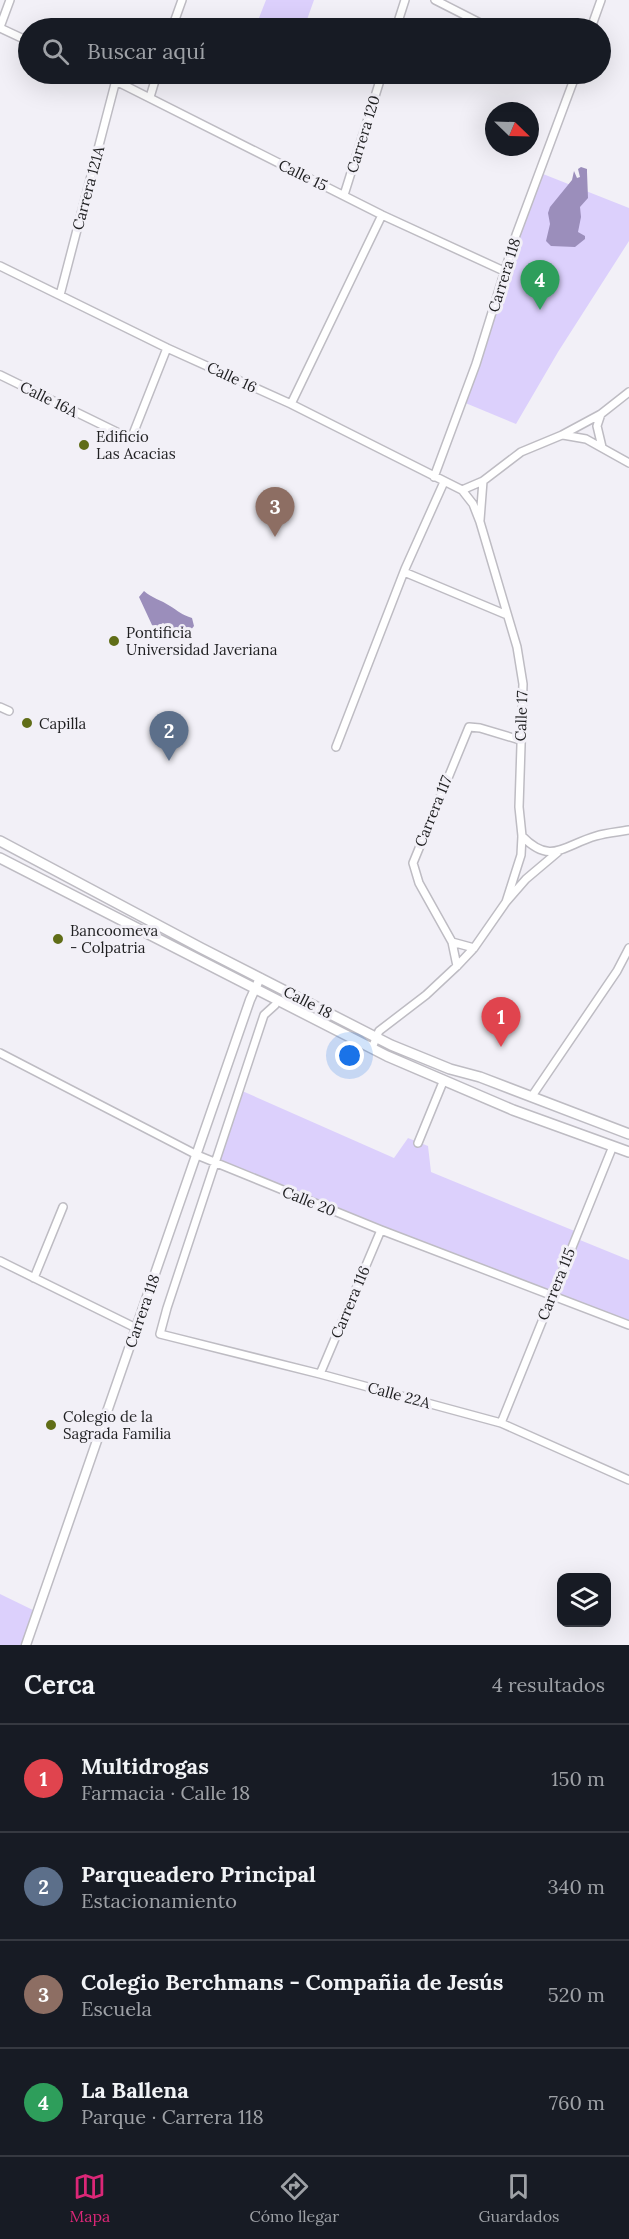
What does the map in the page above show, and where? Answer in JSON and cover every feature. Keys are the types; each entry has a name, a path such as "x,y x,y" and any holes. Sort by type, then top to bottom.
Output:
{"main road":[{"name":"Calle 18","path":"0,841 127,910 376,1038 450,1069 480,1077 629,1134"},
{"name":"Calle 18","path":"0,858 372,1048 444,1082 629,1152"}],"street":[{"path":"10,0 0,27 18,35"},
{"path":"176,18 182,0"},
{"path":"399,18 405,0"},
{"path":"435,0 470,18"},
{"path":"595,18 601,0"},
{"name":"Carrera 121A","path":"60,295 115,84"},
{"name":"Calle 15","path":"124,84 382,215 506,272"},
{"path":"150,97 154,84"},
{"name":"Carrera 120","path":"344,195 379,84"},
{"name":"Carrera 118","path":"434,477 463,402 516,235 572,84"},
{"path":"291,404 382,215"},
{"name":"Calle 16","path":"0,266 167,348 291,404 462,490"},
{"name":"Calle 16A","path":"0,375 131,439 167,348"},
{"path":"462,490 483,481 521,452 562,435 601,414 629,392"},
{"path":"601,414 597,426 602,447"},
{"path":"562,435 586,440 629,463"},
{"path":"480,522 483,481"},
{"path":"336,747 404,572 444,482"},
{"name":"Calle 17","path":"462,490 473,504 480,522 517,647 523,684 519,807 521,855 506,902"},
{"path":"404,572 507,615"},
{"path":"0,707 9,711"},
{"name":"Carrera 117","path":"457,966 453,942 415,874 413,863 469,727 520,740"},
{"path":"372,1048 379,1031 426,995 474,948 506,902 526,879 558,852 596,836 629,830"},
{"path":"522,836 532,846 545,852 558,852"},
{"path":"453,942 474,948"},
{"path":"532,1096 617,971 629,948"},
{"name":"Carrera 118","path":"26,1645 260,978"},
{"path":"215,1163 264,1016 275,1005"},
{"name":"Calle 20","path":"0,1053 215,1163 381,1230 629,1325"},
{"path":"418,1143 444,1082"},
{"name":"Carrera 115","path":"501,1423 613,1146"},
{"name":"Calle 22A","path":"215,1163 160,1334 501,1423 629,1480"},
{"path":"34,1278 63,1207"},
{"name":"Carrera 116","path":"320,1374 381,1230"},
{"path":"0,1261 136,1328"}],"shaded area":[{"path":"266,0 314,0 308,18 259,18"},
{"path":"581,167 587,169 588,198 580,207 578,232 585,236 585,239 575,247 551,246 546,241 550,224 548,213 550,207 572,180 574,171 577,178 580,177 578,169"},
{"path":"538,172 629,208 629,241 558,352 516,424 463,402"},
{"path":"144,591 192,618 194,626 190,631 183,628 174,629 163,623 156,627 152,625 139,597"},
{"path":"240,1090 394,1158 408,1138 428,1146 431,1172 577,1232 575,1238 629,1260 629,1325 215,1163"},
{"path":"0,1594 37,1612 26,1645 0,1645"}],"place":[{"name":"La Ballena","path":"540,310"},
{"name":"Edificio Las Acacias","path":"84,445"},
{"name":"Colegio Berchmans - Compañia de Jesús","path":"275,537"},
{"name":"Pontificia Universidad Javeriana","path":"114,641"},
{"name":"Capilla","path":"27,723"},
{"name":"Parqueadero Principal","path":"169,761"},
{"name":"Bancoomeva - Colpatria","path":"58,939"},
{"name":"Multidrogas","path":"501,1047"},
{"name":"Colegio de la Sagrada Familia","path":"51,1425"}]}
